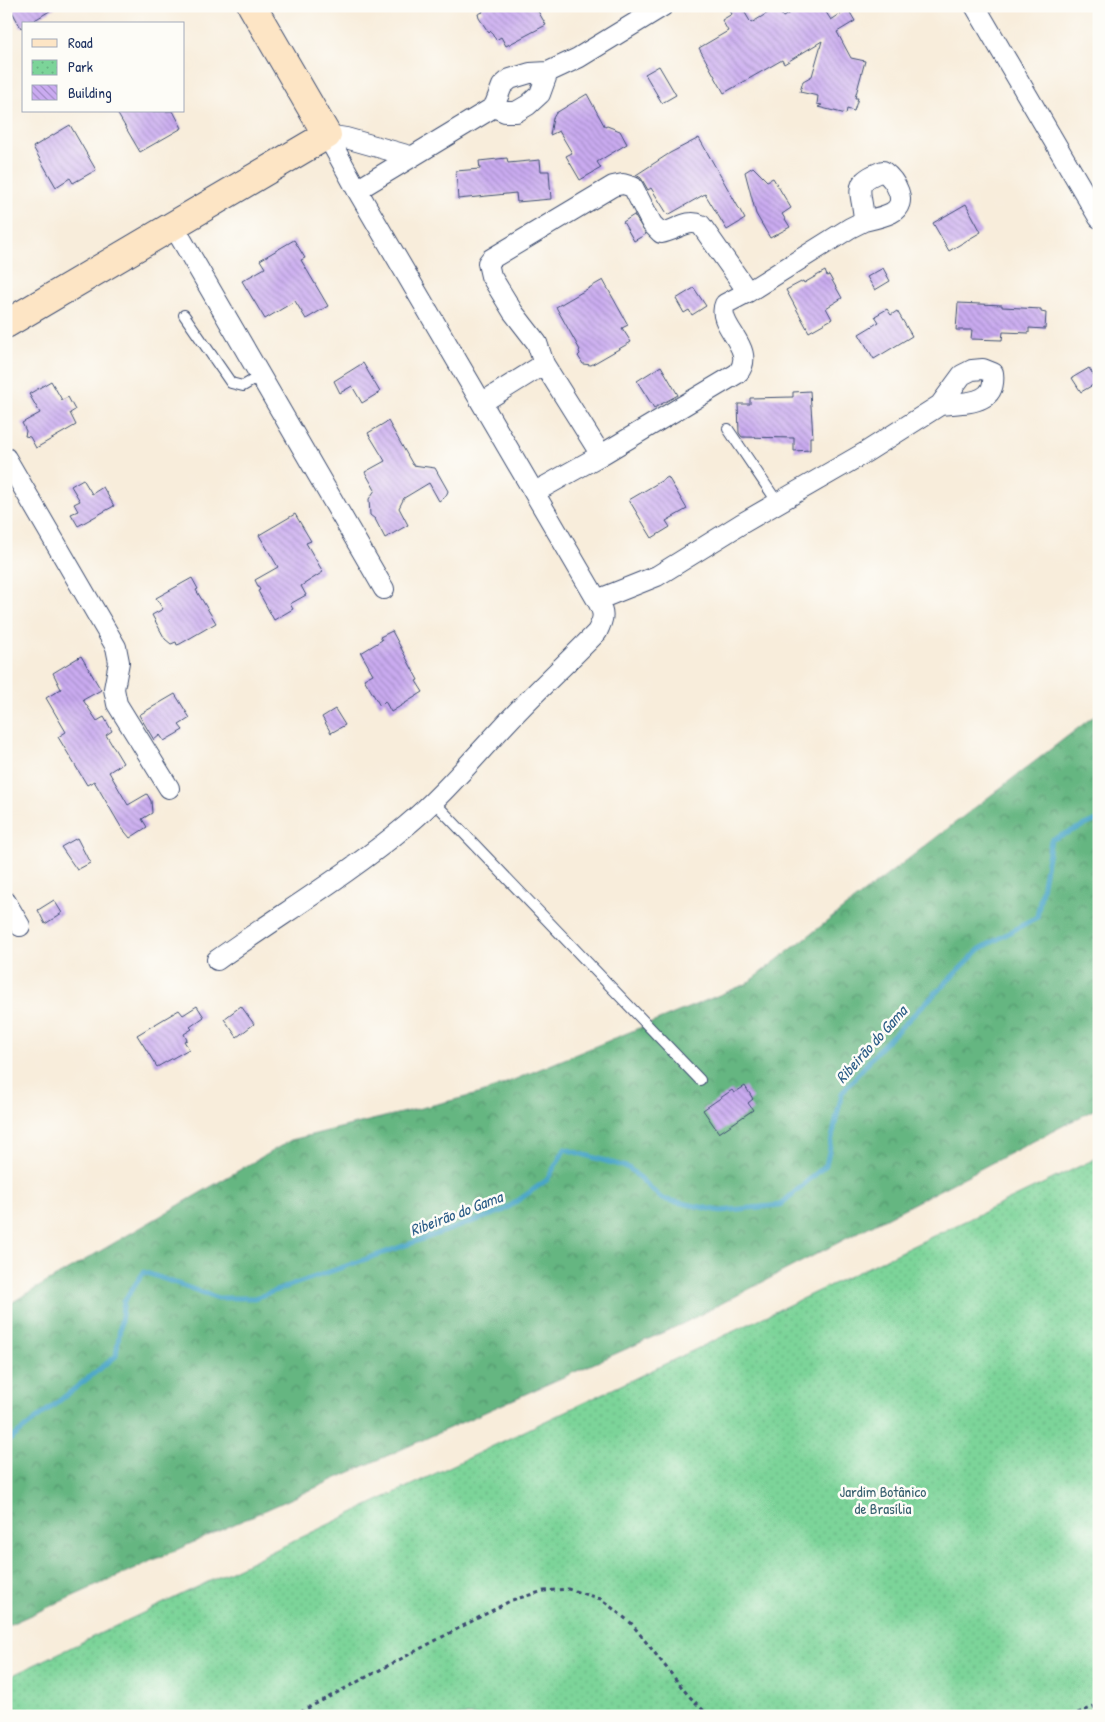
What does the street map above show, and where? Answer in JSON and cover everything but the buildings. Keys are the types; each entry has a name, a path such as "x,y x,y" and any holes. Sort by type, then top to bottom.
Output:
{"street":[{"path":"217,960 338,879 434,802 526,702 597,632 603,620 602,608 536,492 357,190 252,6"},
{"path":"357,190 410,156 494,107 502,86 510,79 530,73 548,72 578,58 664,6"},
{"path":"975,6 1099,218"},
{"path":"494,107 505,112 516,112 528,105 540,94 548,72"},
{"path":"6,324 327,135 346,138 410,156"},
{"path":"601,455 544,364 537,343 513,312 491,276 488,263 491,259 613,186 623,184 633,187 652,224 661,233 670,232 686,223 697,222 702,225 748,292"},
{"path":"536,492 738,373 744,357 740,344 731,331 724,314 723,308 725,304 864,221"},
{"path":"172,225 384,589"},
{"path":"483,402 544,364"},
{"path":"597,600 657,576 866,452 940,405"},
{"path":"6,458 116,647 119,662 114,689 117,704 169,788"},
{"path":"6,902 20,926"}],"lane":[{"path":"184,315 232,383 243,386 260,376"},
{"path":"728,429 778,503"},
{"path":"434,802 700,1080"}],"path":[{"path":"293,1716 512,1600 544,1590 568,1589 601,1599 631,1624 688,1695 709,1716"},
{"path":"1070,1716 1099,1705"}],"green space":[{"path":"1099,712 1099,1107 682,1324 6,1626 6,1306 291,1140 482,1093 746,984"},
{"name":"Jardim Botânico de Brasília","path":"1099,1157 1099,1716 6,1716 6,1683 13,1675"}],"waterway":[{"name":"Ribeirão do Gama","path":"6,1443 116,1356 124,1301 144,1272 218,1298 255,1298 503,1211 547,1180 565,1149 629,1168 662,1199 720,1211 780,1205 826,1165 842,1093 880,1048 980,949 1037,917 1051,840 1099,819"}]}
